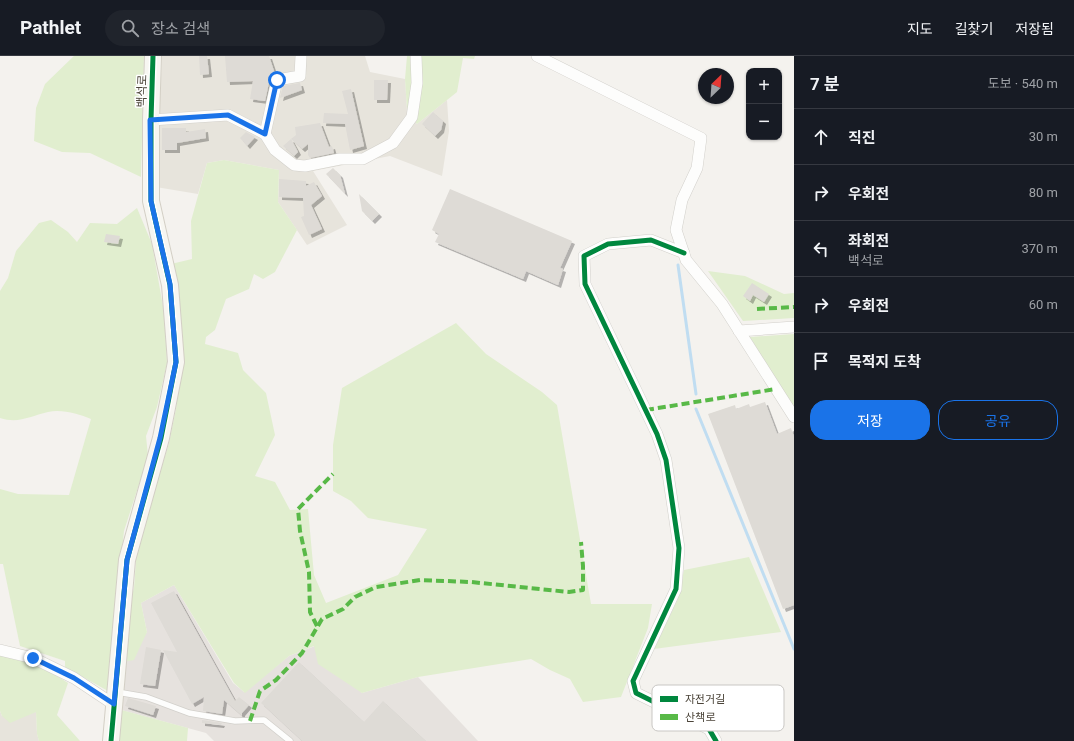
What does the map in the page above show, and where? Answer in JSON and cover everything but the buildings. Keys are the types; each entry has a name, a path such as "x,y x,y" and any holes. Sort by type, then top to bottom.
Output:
{"street":[{"name":"백석로","path":"111,741 127,560 160,438 176,362 170,284 151,201 150,120 153,56"},
{"path":"265,134 277,80 300,76 301,56"},
{"path":"150,120 228,115 265,134 275,150 294,165 304,166 340,159 363,159 393,143 412,117 417,83 416,56"},
{"path":"537,56 701,138 697,168 682,200 676,230 686,260 722,304 794,417"},
{"path":"652,701 636,693 633,680 676,589 679,548 664,454 623,361 585,284 584,256 608,244 651,240 684,253"},
{"path":"739,331 794,327"},
{"path":"0,650 33,658 114,698"},
{"path":"711,731 716,741"}],"lane":[{"path":"114,698 146,697 189,713 235,721 264,720 290,741"}],"shaded area":[{"path":"162,56 365,56 370,72 405,79 407,110 417,124 447,100 449,131 442,176 390,156 313,171 347,225 307,245 278,202 279,170 224,160 207,163 198,194 156,187"},
{"path":"174,585 233,683 244,692 289,656 315,646 362,693 418,677 478,741 214,741 206,733 118,709 123,662 147,632 141,603"},
{"path":"0,711 2,716 36,712 37,734 39,741 0,741"}],"green space":[{"path":"74,56 144,56 141,177 90,153 62,152 34,141 36,108 45,84"},
{"path":"407,56 475,56 474,59 463,58 457,92 417,124 407,110 405,79"},
{"path":"224,160 279,170 278,202 297,230 275,272 263,279 254,274 249,289 226,299 215,330 206,337 205,344 238,353 243,370 266,393 275,435 255,476 275,482 290,510 308,509 314,575 326,603 398,575 427,529 368,518 351,501 333,491 333,445 342,388 456,323 486,354 542,392 557,405 591,604 652,604 648,628 621,697 583,702 570,679 531,659 418,677 362,693 318,664 314,646 289,656 245,693 234,683 174,585 141,603 147,632 134,660 123,662 128,609 134,588 137,547 169,443 176,409 181,359 171,264 192,259 191,221 207,163"},
{"path":"137,208 152,244 164,312 167,363 157,407 146,436 148,456 124,531 108,691 65,667 65,661 20,646 3,564 0,564 0,489 18,494 69,495 91,419 76,414 59,411 48,412 19,420 7,420 0,418 0,291 8,278 16,251 39,223 51,220 68,232 77,242 90,223 117,224"},
{"path":"708,271 745,276 784,294 794,293 794,318 743,321"},
{"path":"794,334 794,411 750,337"},
{"path":"749,557 781,632 654,649 678,599 684,570"},
{"path":"0,654 43,667 68,683 57,715 80,741 39,741 37,734 36,712 10,723 2,716 0,711"},
{"path":"118,709 188,728 187,741 119,741"}],"waterway":[{"path":"678,265 696,394"},
{"path":"696,409 794,649"}],"marked path":[{"path":"757,309 794,307"},
{"path":"646,410 776,389"},
{"path":"317,626 310,612 309,572 300,531 298,509 333,474"},
{"path":"250,721 260,691 276,680 302,653 322,619 343,609 355,597 376,587 420,580 471,582 569,592 583,590 581,542"}],"cycle path":[{"path":"111,741 127,560 161,438 176,362 170,285 151,201 153,56"},
{"path":"652,701 636,693 633,681 676,589 679,548 666,460 657,434 585,284 584,256 608,244 651,240 684,253"},
{"path":"710,731 716,741"}],"route":[{"path":"33,658 74,678 114,704 127,560 160,438 176,362 170,284 151,201 150,120 228,115 265,134 277,80"}]}
